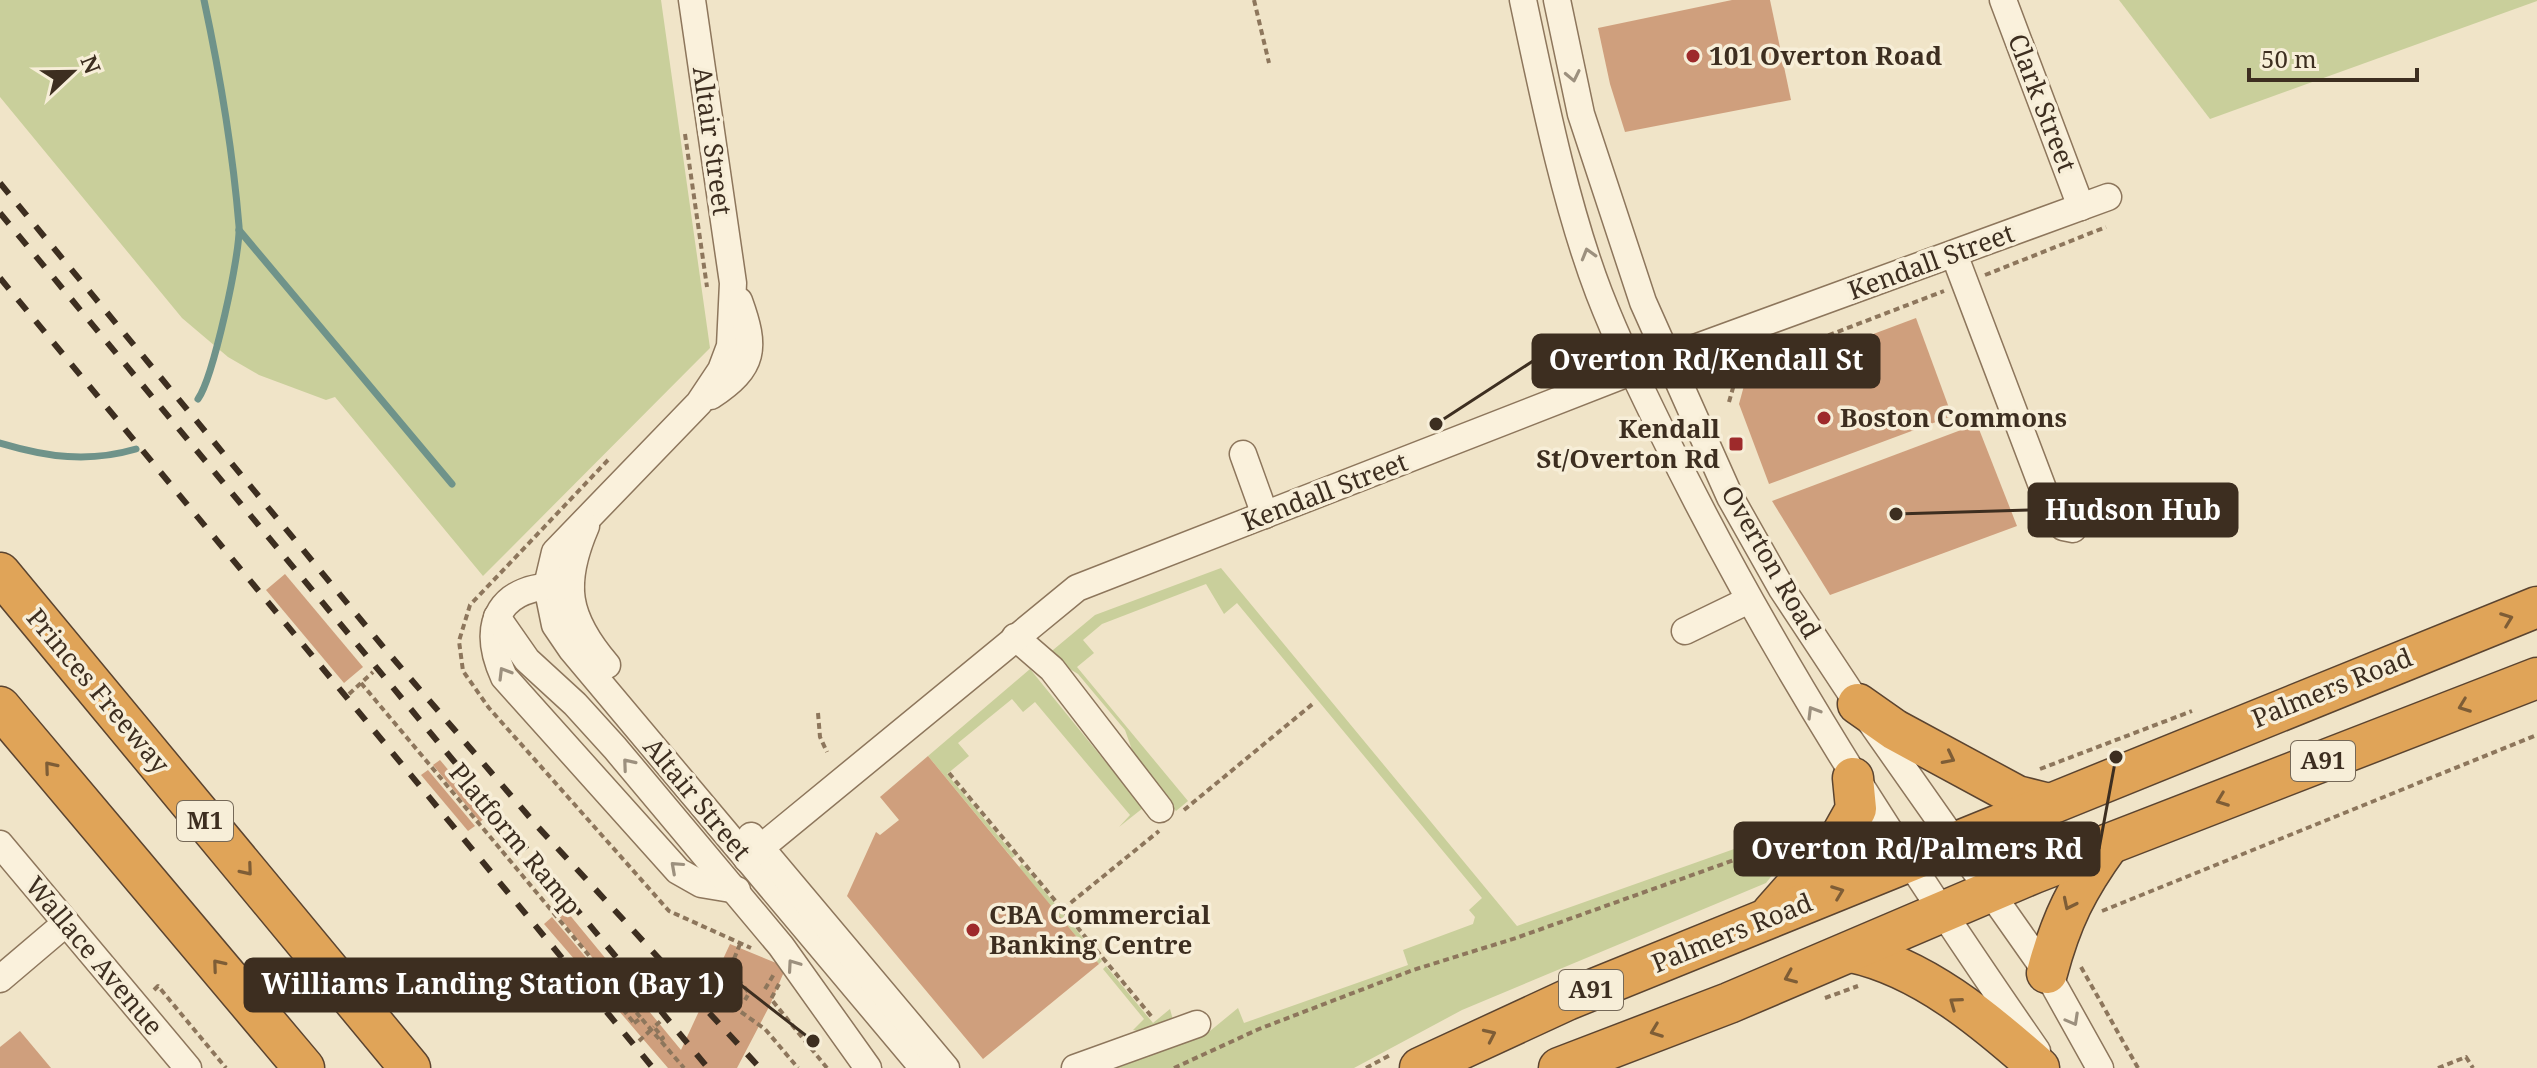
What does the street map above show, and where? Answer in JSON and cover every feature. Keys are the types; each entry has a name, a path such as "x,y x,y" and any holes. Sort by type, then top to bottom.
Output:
{"highway":[{"name":"Princes Freeway","path":"0,573 410,1068"},
{"name":"Palmers Road","path":"1412,1058 1567,1000 1957,843 2041,786 2537,607"},
{"name":"A91","path":"1559,1068 1851,952 1991,891 2537,678"},
{"path":"1858,704 1895,730 2017,796 2041,786"},
{"path":"0,707 304,1068"},
{"path":"1766,919 1842,834 1856,809 1853,778"},
{"path":"2063,969 2060,924 2077,889 2109,844"},
{"path":"1851,952 1886,959 1920,977 2039,1068"}],"street":[{"name":"Altair Street","path":"692,0 733,283 732,332 727,358 699,403 555,552 558,586 555,625 572,650 946,1068"},
{"name":"Overton Road","path":"1523,0 1540,80 1598,291 1633,373 1749,600 1853,778 2048,1068"},
{"name":"Overton Road","path":"1557,0 1581,114 1643,302 1730,497 1782,589 1858,704 1991,891 2063,969 2100,1068"},
{"name":"Clark Street","path":"2003,0 2081,207"},
{"name":"Kendall Street","path":"754,854 1077,588 1667,358 2108,197"},
{"path":"1954,254 2053,515 2063,527 2073,529"},
{"path":"1243,454 1265,515"},
{"path":"558,586 527,588 511,596 497,617 493,654 504,677 678,871 701,884 776,892"},
{"path":"1685,631 1749,600"},
{"path":"497,617 527,660 605,737 781,946 868,1068"},
{"path":"1015,637 1052,669 1109,739 1128,770"},
{"path":"1015,637 1032,664 1105,752 1128,770 1170,815"},
{"name":"Wallace Avenue","path":"0,844 188,1068"},
{"name":"Altair Street","path":"754,854 776,892 923,1068"},
{"path":"0,979 66,923"},
{"path":"1075,1068 1197,1024"}],"path":[{"path":"1254,0 1269,63"},
{"path":"683,125 708,298"},
{"path":"1729,402 1738,370 2106,227"},
{"path":"481,593 616,451"},
{"path":"349,694 373,672"},
{"name":"Platform Ramp","path":"361,683 641,1018 662,1039"},
{"path":"1063,909 1170,815 1315,702"},
{"path":"2041,786 2063,762 2197,709"},
{"path":"818,713 820,737 827,752"},
{"path":"2096,914 2537,735"},
{"path":"949,773 1155,1020"},
{"path":"1174,1068 1259,1029 1413,970 1516,938 1751,854 1802,842"},
{"path":"741,944 730,969 749,993 745,1000"},
{"path":"765,989 777,969"},
{"path":"2063,969 2138,1068"},
{"path":"597,991 622,970"},
{"path":"604,986 634,1023 641,1018"},
{"path":"741,1012 765,1029 798,1068"},
{"path":"639,1041 662,1020"},
{"path":"654,1027 684,1068"},
{"path":"2438,1068 2466,1057 2473,1068"},
{"path":"1366,1068 1412,1058"}],"green space":[{"path":"0,0 661,0 710,348 483,576 335,397 326,400 259,375 228,357 182,318 0,97"},
{"path":"2119,0 2537,0 2537,1 2210,119"},
{"path":"1221,568 1517,926 1805,824 1804,835 1766,883 1462,1010 1354,1068 1106,1068 1210,1031 1238,1008 1244,1023 1408,965 1403,950 1473,924 1475,917 1469,910 1482,898 1237,603 1224,614 1206,584 1102,624 1083,640 1094,653 1077,667 1188,801 1176,811 1137,764 1125,730 1078,674 1047,655 1095,615"},
{"path":"1030,669 1143,808 1119,827 1130,815 1035,702 1023,712 1012,699 958,743 969,756 947,774 1015,856 1012,858 928,756"},
{"path":"1022,864 1102,961 1099,964 1019,867"},
{"path":"1106,966 1153,1023 1170,1009 1173,1020 1143,1032 1133,1030 1144,1019 1103,969"}],"building":[{"name":"101 Overton Road","path":"1732,0 1770,0 1791,100 1625,132 1610,84 1598,28"},
{"name":"Boston Commons","path":"1916,318 1952,416 1769,484 1739,404 1745,382"},
{"path":"1977,424 2017,526 1830,595 1772,501"},
{"path":"285,574 363,667 344,683 266,590"},
{"name":"CBA Commercial Banking Centre","path":"928,756 1099,964 983,1059 847,896 876,832 880,835 899,820 880,797"},
{"path":"440,760 487,816 480,822 433,765"},
{"path":"428,770 475,826 468,831 421,775"},
{"path":"564,908 681,1050 730,944 786,967 737,1068 668,1068 544,924 552,917 631,1011 634,1009 557,914"},
{"path":"20,1031 51,1068 0,1068 0,1047"}],"waterway":[{"path":"198,399 211,367 225,314 236,261 239,226 225,112 204,0"},
{"path":"239,230 452,484"},
{"path":"0,443 34,452 84,457 136,449"}],"railway":[{"path":"0,183 385,649 538,827 760,1068"},
{"path":"0,213 708,1068"},
{"path":"0,278 653,1068"}],"place":[{"name":"101 Overton Road","path":"1693,56"},
{"name":"Boston Commons","path":"1824,418"},
{"name":"Overton Rd/Kendall St","path":"1436,424"},
{"name":"Kendall St/Overton Rd","path":"1736,444"},
{"name":"Hudson Hub","path":"1896,514"},
{"name":"Overton Rd/Palmers Rd","path":"2116,757"},
{"name":"CBA Commercial Banking Centre","path":"973,930"},
{"name":"Williams Landing Station (Bay 1)","path":"813,1041"}]}
